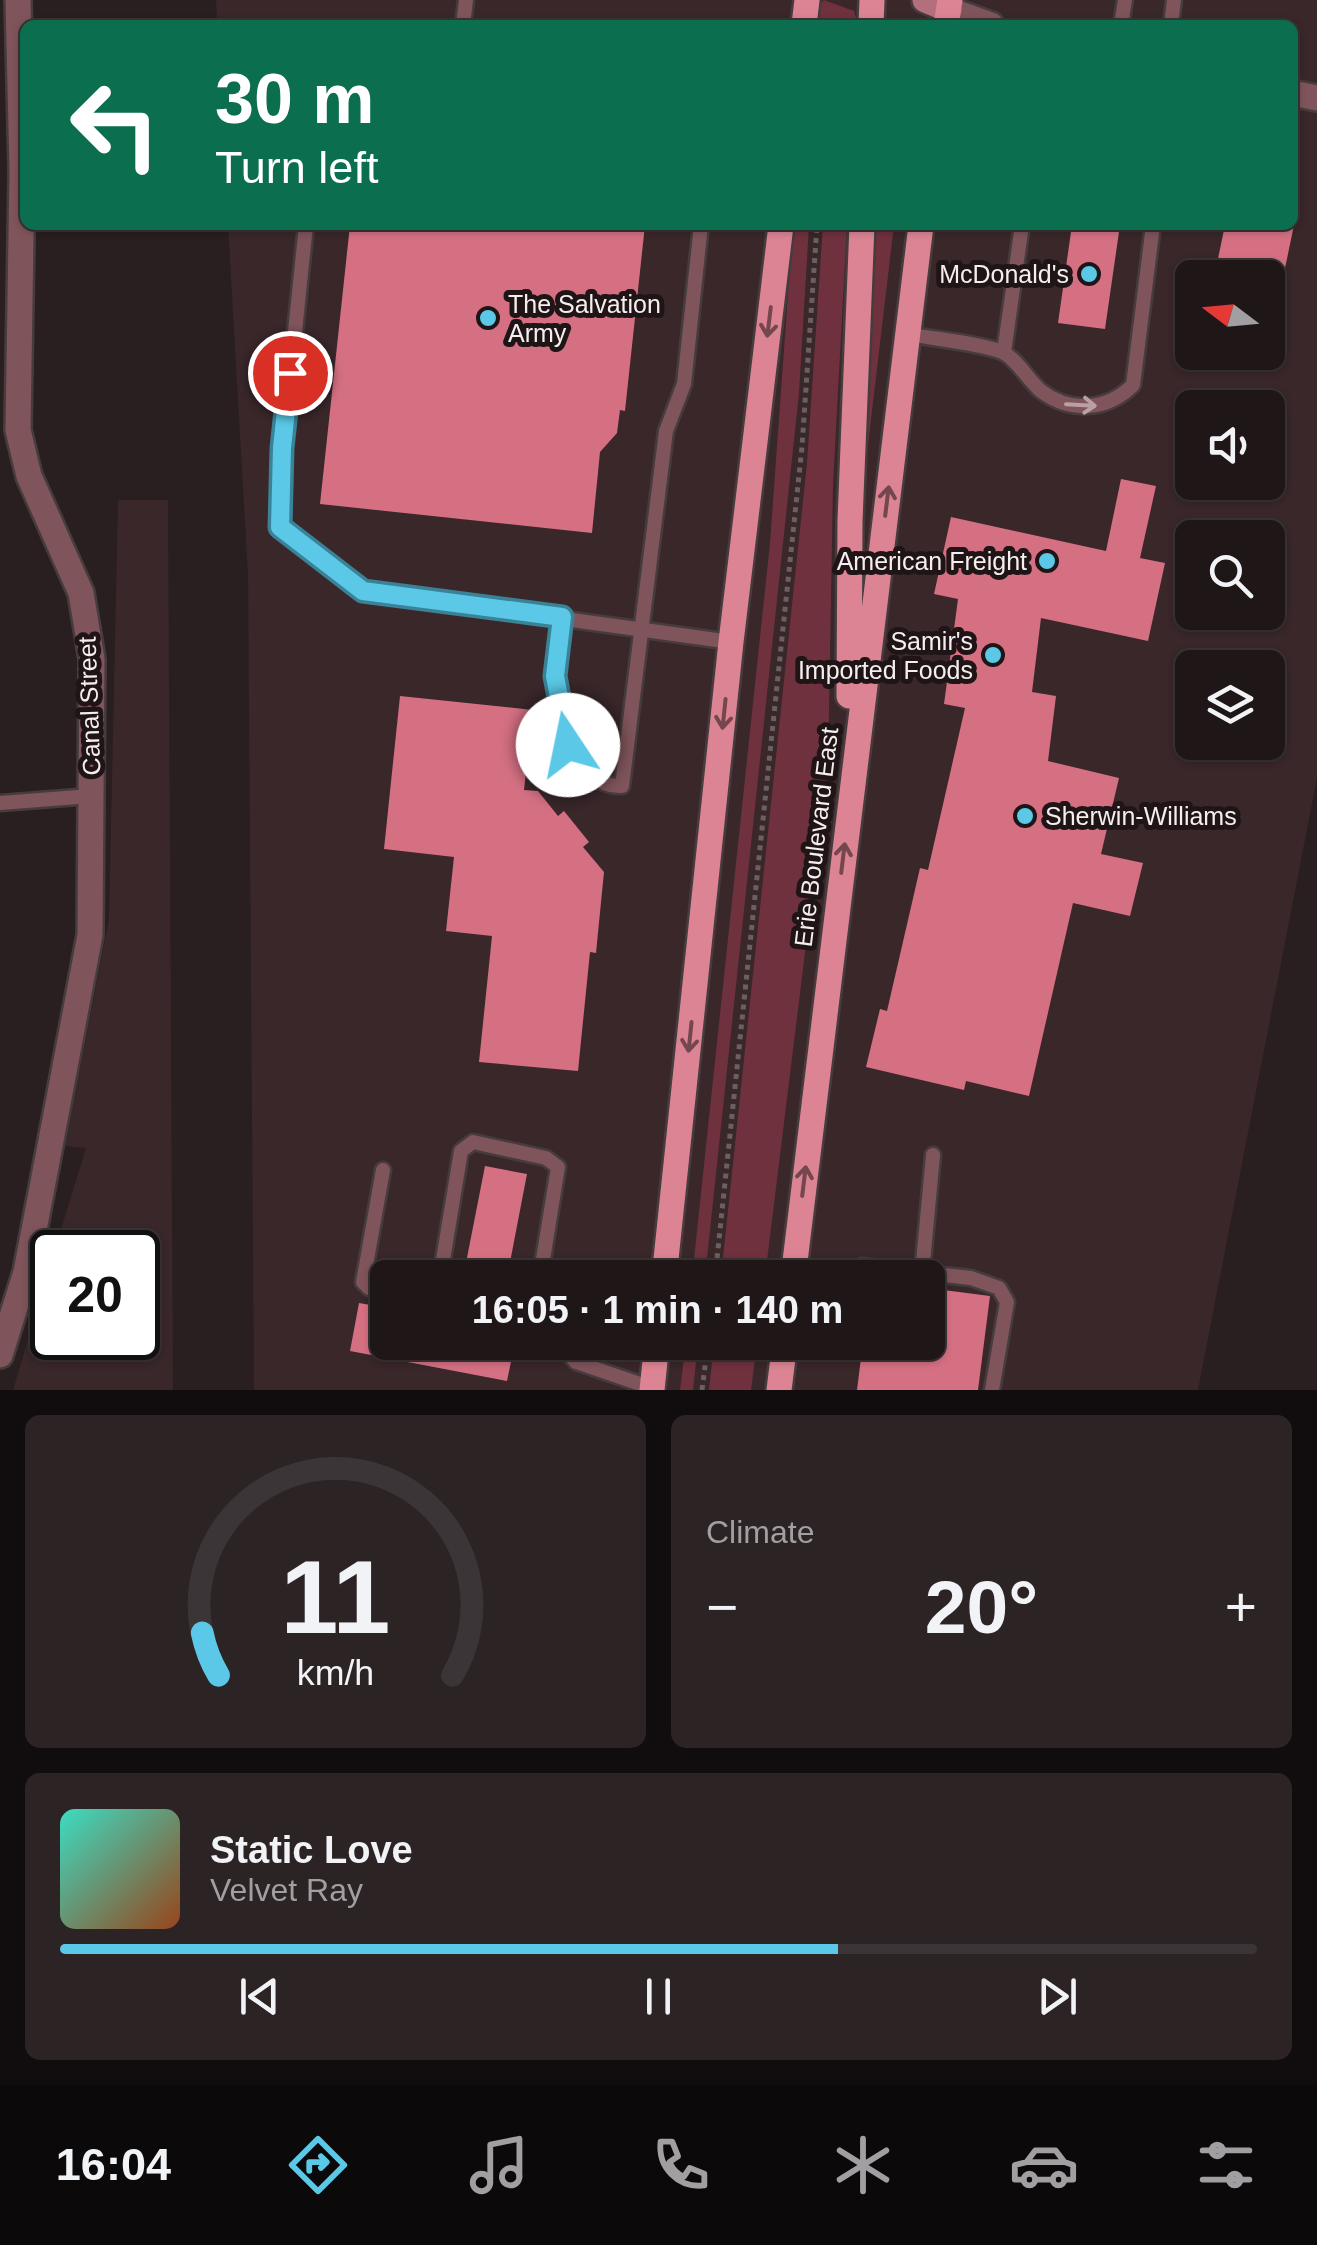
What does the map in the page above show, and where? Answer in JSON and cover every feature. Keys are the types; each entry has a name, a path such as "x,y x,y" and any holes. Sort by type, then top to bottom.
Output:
{"main road":[{"path":"666,1260 779,230"},
{"path":"849,811 850,521 862,230"},
{"name":"Erie Boulevard East","path":"795,1260 920,230"},
{"path":"652,1389 655,1360"},
{"path":"779,1390 783,1360"}],"street":[{"path":"943,9 976,20"},
{"name":"Canal Street","path":"0,1355 26,1272 90,935 92,659 81,594 29,476 18,430 21,230"}],"lane":[{"path":"305,230 282,448 280,527 363,591 731,642"},
{"path":"562,617 555,676 568,745 594,779 608,787 622,786 666,431 684,384 700,230"},
{"path":"1004,352 1021,230"},
{"path":"908,334 1004,352 1042,391 1069,406 1095,406 1120,399 1133,385 1152,230"},
{"path":"0,803 91,796"},
{"path":"443,1260 460,1151 473,1142 546,1158 558,1166 543,1260"},
{"path":"923,1260 934,1155"},
{"path":"370,1288 363,1282 383,1170"},
{"path":"945,1276 989,1282 1006,1295 992,1390"},
{"path":"574,1360 652,1389"}],"path":[{"path":"716,1260 802,447 817,230"},
{"path":"702,1390 706,1360"}],"shaded area":[{"path":"216,0 1317,0 1317,778 1198,1390 254,1390 248,576 228,230 1298,230 1298,20 217,20"},
{"path":"824,0 854,11 857,20 818,20 819,5"},
{"path":"793,230 809,230 799,393 707,1260 694,1260 770,543"},
{"path":"823,230 847,230 833,484 828,766 767,1260 723,1260 807,463"},
{"path":"872,230 893,230 868,445 863,450"},
{"path":"118,500 168,500 173,1390 13,1390 30,1332 30,1360 160,1360 160,1230 61,1230 86,1148 65,1146 109,919"},
{"path":"684,1360 696,1360 693,1390 680,1390"},
{"path":"712,1360 755,1360 751,1390 709,1390"}],"building":[{"name":"The Salvation Army","path":"349,230 644,230 625,411 620,410 617,433 600,452 592,533 320,504"},
{"name":"McDonald's","path":"1071,230 1119,230 1105,329 1058,323"},
{"path":"1224,230 1293,230 1285,268 1285,260 1218,260"},
{"path":"1121,479 1156,486 1140,558 1165,563 1148,641 1041,618 1032,692 1056,696 1048,761 1119,778 1101,854 1143,863 1130,916 1073,903 1029,1096 966,1081 964,1090 866,1067 880,1009 887,1011 920,868 928,870 965,708 944,704 958,599 934,594 951,517 1106,551"},
{"path":"400,696 533,710 524,790 538,791 558,816 564,811 589,842 583,847 604,872 596,953 590,952 578,1071 479,1062 492,936 446,931 454,857 384,849"},
{"path":"485,1166 527,1174 510,1260 467,1260"},
{"path":"945,1290 990,1296 978,1390 857,1390 861,1360 945,1360"},
{"path":"359,1303 370,1305 370,1355 350,1351"},
{"path":"397,1360 511,1360 507,1381"}],"place":[{"name":"McDonald's","path":"1089,274"},
{"name":"The Salvation Army","path":"488,318"},
{"name":"American Freight","path":"1047,561"},
{"name":"Samir's Imported Foods","path":"993,655"},
{"name":"Sherwin-Williams","path":"1025,816"}],"route":[{"path":"290,373 282,448 280,527 363,591 562,617 555,676 568,745"}]}
